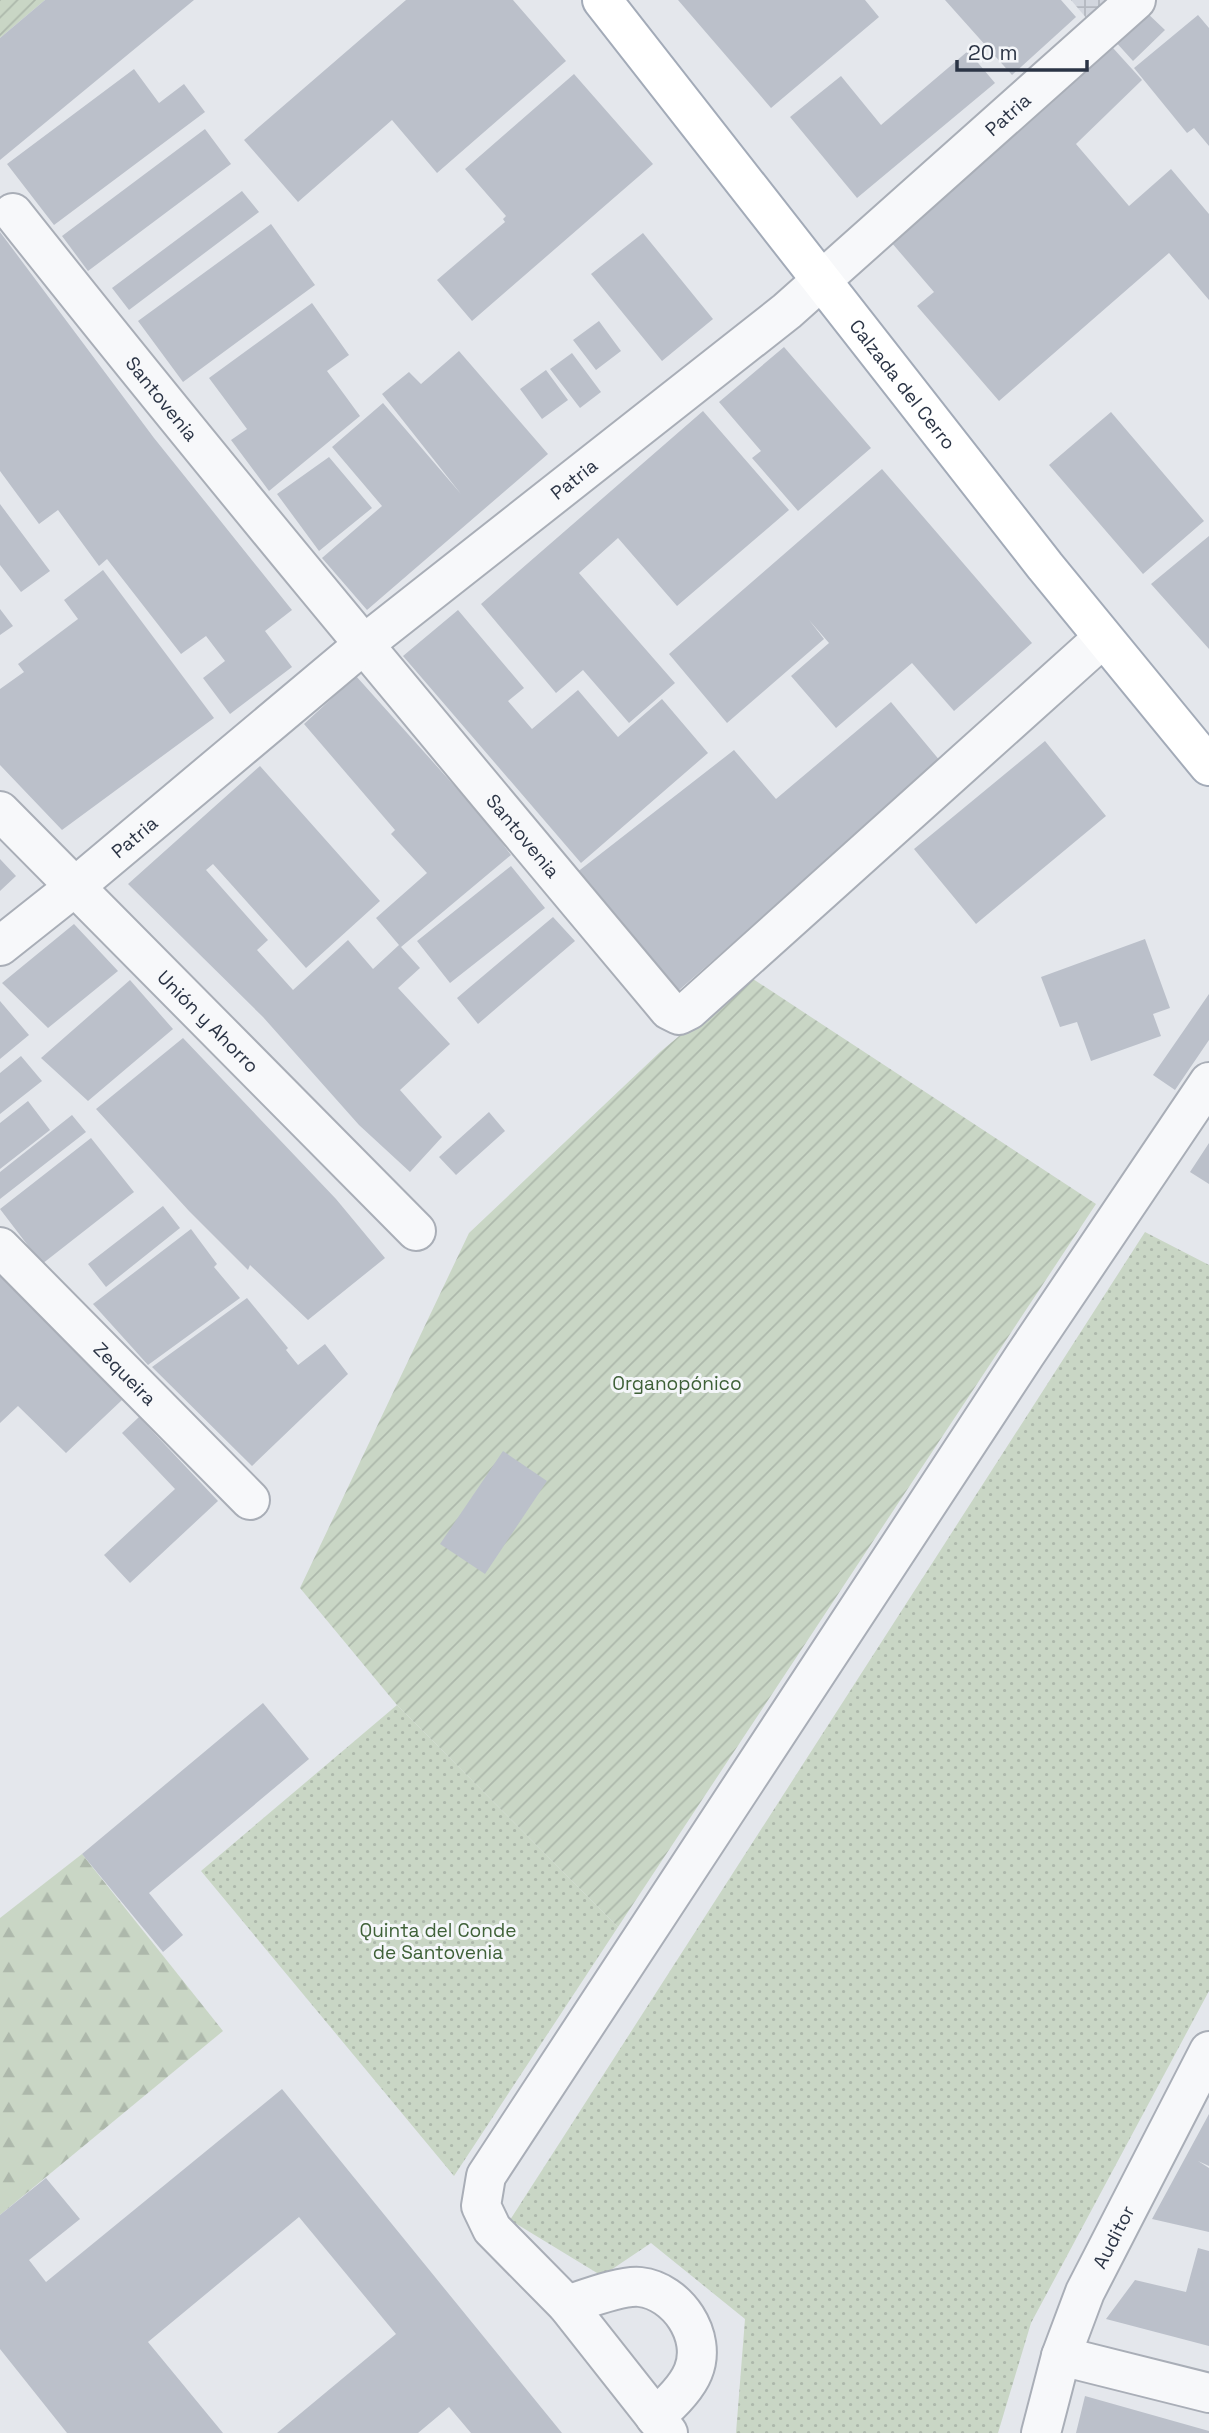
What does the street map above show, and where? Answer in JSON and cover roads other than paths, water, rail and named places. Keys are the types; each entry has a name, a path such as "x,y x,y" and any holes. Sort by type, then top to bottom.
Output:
{"main road":[{"name":"Calzada del Cerro","path":"602,0 1103,638 1209,766"}],"street":[{"name":"Patria","path":"0,946 77,885 363,645 823,281 1136,0"},
{"name":"Santovenia","path":"13,213 166,407 363,645 670,1010 679,1015 689,1010 1103,638"},
{"name":"Unión y Ahorro","path":"0,811 77,885 415,1231"},
{"path":"567,2305 639,2286 660,2293 686,2315 695,2337 693,2371 671,2403 661,2425 567,2305 492,2230 481,2206 486,2176 1025,1355 1209,1082"},
{"name":"Zequeira","path":"0,1247 250,1500"},
{"name":"Auditor","path":"1041,2433 1061,2356 1085,2292 1209,2051"},
{"path":"1061,2356 1209,2393"}],"park label":[{"name":"Organopónico","path":"677,1383"},
{"name":"Quinta del Conde de Santovenia","path":"438,1941"}]}
